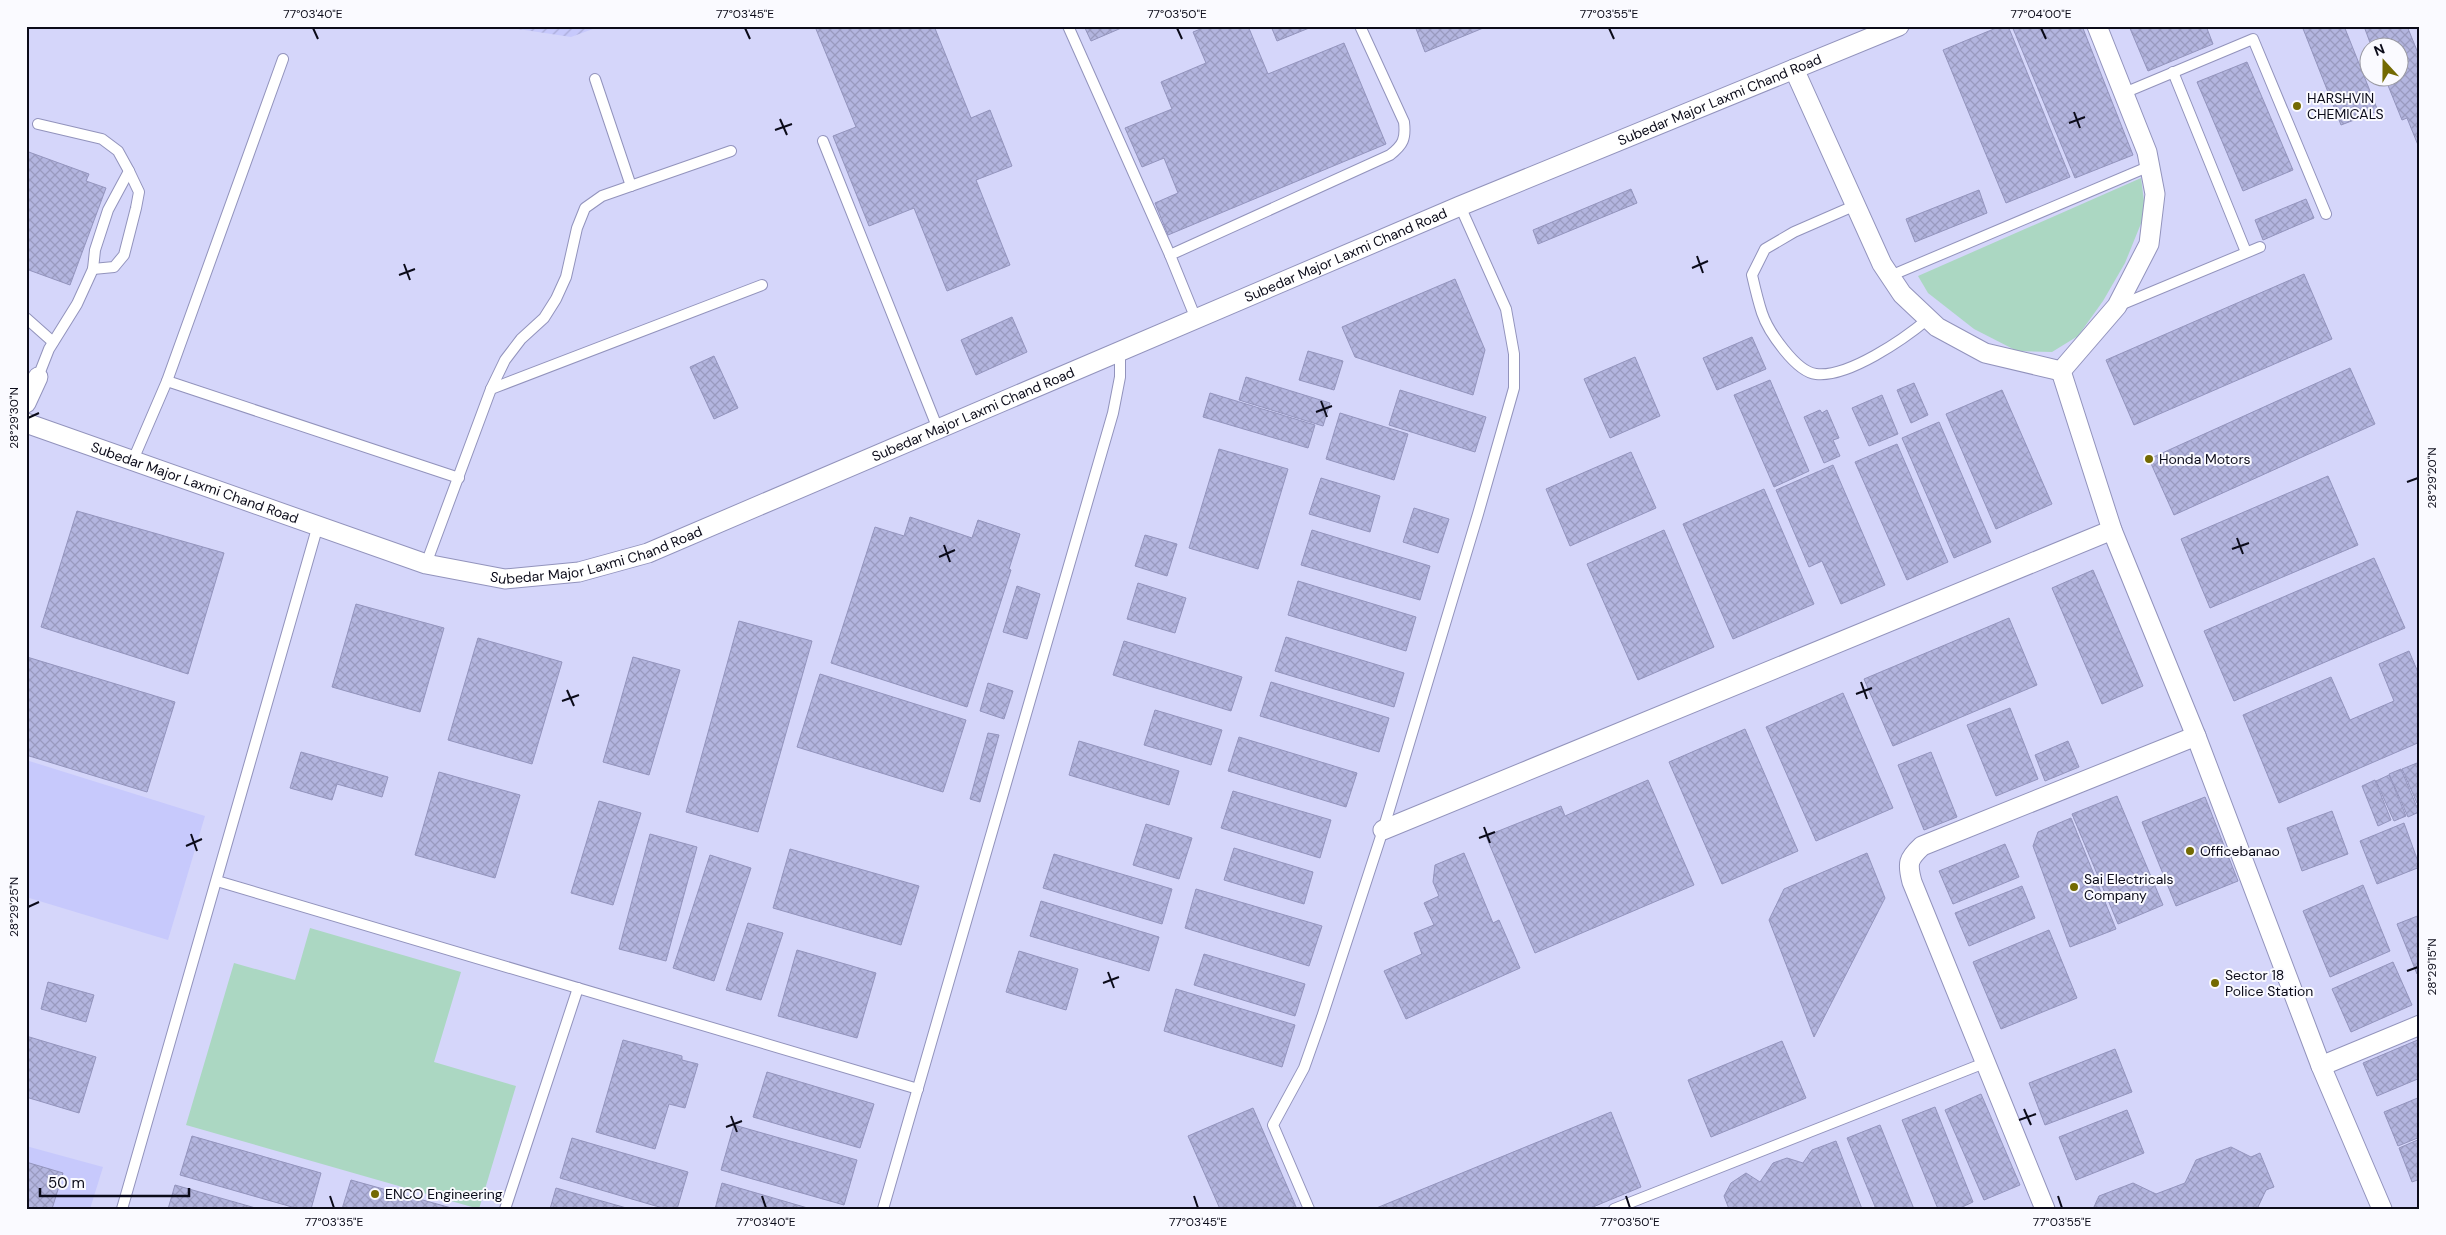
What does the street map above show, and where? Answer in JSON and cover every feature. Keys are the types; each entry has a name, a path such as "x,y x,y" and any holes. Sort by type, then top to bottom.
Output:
{"street":[{"name":"Subedar Major Laxmi Chand Road","path":"26,423 426,564 505,579 579,572 648,553 1460,206 1900,26"},
{"path":"2061,371 2117,306 2149,244 2155,194 2147,152 2097,26"},
{"path":"1794,70 1882,264 1902,294 1937,327 1985,353 2061,371"},
{"path":"2061,371 2112,530 2196,736 2321,1066 2382,1209"},
{"path":"26,403 38,377"},
{"path":"1382,830 2112,530"},
{"path":"2045,1209 1987,1062 1912,882 1908,866 1912,855 1922,846 2196,736"},
{"path":"2321,1066 2420,1025"}],"lane":[{"path":"1068,26 1170,255 1196,319"},
{"path":"1170,255 1390,155 1400,147 1406,137 1404,122 1360,26"},
{"path":"2124,93 2253,40 2326,214"},
{"path":"133,460 168,381 283,60"},
{"path":"2173,72 2246,252"},
{"path":"595,79 631,186"},
{"path":"38,124 102,139 118,151 138,192 124,255 114,267 93,268"},
{"path":"823,141 938,429"},
{"path":"426,564 491,389 505,360 521,339 544,318 556,299 566,277 577,228 585,208 602,196 731,151"},
{"path":"1890,276 2150,166"},
{"path":"38,377 53,342 77,304 93,268 95,250 108,210 129,171"},
{"path":"1856,205 1794,232 1765,249 1752,275 1762,314 1795,364 1815,374 1833,372 1870,358 1901,341 1928,319"},
{"path":"1310,1209 1273,1125 1304,1068 1382,830 1478,514 1514,388 1514,354 1506,309 1460,206"},
{"path":"2117,306 2260,247"},
{"path":"491,389 762,285"},
{"path":"26,318 53,342"},
{"path":"882,1209 1113,413 1120,376 1120,351"},
{"path":"168,381 459,478"},
{"path":"122,1209 318,525"},
{"path":"217,880 918,1088"},
{"path":"505,1209 578,988"},
{"path":"1614,1209 1987,1062"}],"shaded area":[{"path":"498,26 601,26 571,37"},
{"path":"26,760 205,816 168,940 26,897"},
{"path":"26,1146 103,1167 90,1209 26,1209"}],"green space":[{"path":"2141,178 2144,201 2142,221 2125,263 2103,301 2078,336 2052,352 2017,351 1974,329 1928,293 1918,276"},
{"path":"310,928 461,972 434,1062 516,1086 479,1209 186,1125 234,963 295,980"}],"building":[{"path":"822,26 934,26 971,118 990,110 1012,166 976,180 1010,265 947,291 914,208 869,226 833,136 856,127 816,29"},
{"path":"1084,26 1126,26 1091,41"},
{"path":"1208,26 1248,26 1268,74 1344,43 1386,144 1168,235 1155,203 1178,193 1164,158 1142,167 1125,128 1172,109 1161,82 1206,63 1193,32"},
{"path":"1271,26 1314,26 1277,41"},
{"path":"1415,26 1488,26 1425,52"},
{"path":"2001,26 2008,26 2070,177 2006,203 1943,50"},
{"path":"2012,26 2082,26 2133,155 2075,178"},
{"path":"2129,26 2206,26 2213,44 2148,71"},
{"path":"2302,26 2344,26 2358,61 2358,88 2369,88 2378,111 2341,125"},
{"path":"2371,26 2407,26 2420,58 2420,150 2407,118 2402,120 2389,88 2408,88 2408,38 2368,38 2365,29"},
{"path":"2247,62 2293,170 2243,191 2197,82"},
{"path":"26,151 89,174 86,181 106,188 70,285 26,269"},
{"path":"1631,189 1637,203 1538,244 1533,230"},
{"path":"1979,190 1987,213 1915,242 1906,219"},
{"path":"2306,199 2314,218 2263,240 2255,220"},
{"path":"2304,274 2332,339 2134,425 2106,360"},
{"path":"1455,279 1485,350 1473,395 1355,357 1342,327"},
{"path":"1012,317 1027,352 976,375 961,340"},
{"path":"1752,337 1766,369 1717,390 1703,358"},
{"path":"1308,351 1343,361 1334,390 1299,380"},
{"path":"714,356 738,408 714,419 690,367"},
{"path":"1635,357 1660,416 1610,438 1584,379"},
{"path":"2350,368 2375,424 2174,515 2149,459"},
{"path":"1246,377 1330,403 1323,426 1239,400"},
{"path":"1770,380 1809,471 1774,487 1734,395"},
{"path":"1914,383 1928,415 1911,423 1897,390"},
{"path":"1400,390 1486,417 1475,452 1389,425"},
{"path":"2002,390 2052,504 1996,529 1946,414"},
{"path":"1210,393 1315,425 1308,448 1203,417"},
{"path":"1882,395 1898,434 1869,446 1852,408"},
{"path":"1820,410 1822,413 1827,410 1839,438 1833,440 1840,456 1824,463 1804,417"},
{"path":"1340,413 1408,434 1394,480 1326,459"},
{"path":"1939,422 1991,542 1954,558 1902,438"},
{"path":"1897,444 1948,562 1907,580 1855,462"},
{"path":"1219,449 1288,469 1258,569 1189,548"},
{"path":"1631,452 1656,508 1570,546 1546,489"},
{"path":"1833,465 1885,585 1841,604 1822,561 1809,567 1776,490"},
{"path":"2328,476 2358,545 2210,608 2181,539"},
{"path":"1321,478 1380,496 1370,532 1309,514"},
{"path":"1764,489 1814,604 1733,639 1683,524"},
{"path":"1414,508 1449,519 1438,553 1403,542"},
{"path":"77,511 224,553 188,674 41,627"},
{"path":"910,517 972,538 978,520 1020,534 1009,569 1011,570 967,707 831,663 875,527 904,536"},
{"path":"1312,530 1430,566 1420,600 1301,565"},
{"path":"1664,530 1714,647 1638,680 1587,564"},
{"path":"1145,535 1177,544 1167,576 1135,566"},
{"path":"2374,558 2405,628 2234,701 2204,631"},
{"path":"2093,570 2143,686 2102,704 2052,588"},
{"path":"1298,581 1416,617 1406,651 1288,615"},
{"path":"1138,583 1186,598 1175,633 1127,619"},
{"path":"1017,586 1040,594 1027,639 1003,632"},
{"path":"356,604 444,628 420,712 332,687"},
{"path":"2009,618 2037,685 1893,746 1864,679"},
{"path":"739,621 812,641 758,832 686,812"},
{"path":"1286,637 1404,673 1394,707 1275,671"},
{"path":"478,638 562,662 532,764 448,740"},
{"path":"1124,641 1242,677 1231,711 1113,675"},
{"path":"2409,651 2420,677 2420,742 2279,803 2243,715 2331,677 2350,720 2394,701 2379,664"},
{"path":"27,657 175,702 147,792 26,755"},
{"path":"633,657 680,670 649,775 603,762"},
{"path":"820,674 966,720 943,792 797,747"},
{"path":"1271,682 1389,718 1379,752 1260,716"},
{"path":"988,683 1013,691 1004,719 980,711"},
{"path":"1843,693 1893,808 1816,841 1766,727"},
{"path":"2010,708 2038,779 1996,796 1967,725"},
{"path":"1155,710 1222,730 1211,765 1144,745"},
{"path":"1745,729 1798,851 1722,884 1669,762"},
{"path":"988,733 999,735 980,802 970,799"},
{"path":"1239,737 1357,773 1346,807 1228,771"},
{"path":"1079,741 1179,771 1169,805 1069,775"},
{"path":"2068,741 2079,767 2045,781 2035,755"},
{"path":"301,752 388,777 382,797 337,784 332,800 290,788"},
{"path":"1931,752 1957,817 1924,830 1898,765"},
{"path":"2417,763 2420,769 2420,810 2402,769"},
{"path":"2401,769 2419,812 2408,817 2389,774"},
{"path":"439,772 520,795 495,878 415,855"},
{"path":"2389,775 2406,816 2394,821 2376,781"},
{"path":"1648,780 1694,885 1535,953 1486,836 1561,806 1565,816"},
{"path":"2375,780 2391,820 2378,826 2362,786"},
{"path":"1233,791 1331,820 1320,858 1221,828"},
{"path":"2117,796 2163,905 2118,924 2072,814"},
{"name":"Officebanao","path":"2205,797 2238,881 2176,906 2142,822"},
{"path":"599,801 641,813 613,905 571,893"},
{"path":"2332,811 2348,854 2302,871 2287,828"},
{"name":"Sai Electricals Company","path":"2071,818 2116,929 2070,947 2033,846 2038,832"},
{"path":"2404,823 2420,867 2377,884 2360,841"},
{"path":"1146,824 1192,838 1179,879 1133,865"},
{"path":"650,834 697,847 666,961 619,949"},
{"path":"2005,844 2019,877 1953,904 1939,871"},
{"path":"1234,848 1313,872 1304,904 1224,880"},
{"path":"790,849 919,886 901,945 773,908"},
{"path":"1464,853 1493,923 1499,920 1520,968 1406,1019 1384,971 1422,954 1414,933 1434,925 1424,903 1439,896 1433,882 1435,865"},
{"path":"1867,853 1885,898 1814,1037 1769,920 1784,889"},
{"path":"1054,854 1172,889 1162,924 1043,888"},
{"path":"710,855 751,868 714,981 673,968"},
{"path":"2363,885 2390,951 2330,977 2303,911"},
{"path":"2022,886 2035,918 1969,946 1955,913"},
{"path":"1196,889 1322,926 1309,966 1185,928"},
{"path":"1041,901 1159,937 1149,971 1030,936"},
{"path":"2420,915 2420,973 2417,974 2397,924"},
{"path":"748,923 783,933 761,1000 726,990"},
{"path":"2049,930 2077,998 2001,1029 1973,962"},
{"path":"797,950 876,973 857,1038 778,1016"},
{"path":"1019,951 1078,969 1066,1010 1006,992"},
{"path":"1204,954 1305,984 1295,1016 1194,985"},
{"path":"2393,962 2412,1005 2351,1032 2332,989"},
{"path":"48,982 94,995 86,1022 41,1009"},
{"path":"1176,989 1295,1025 1282,1067 1164,1031"},
{"path":"26,1036 96,1057 79,1113 26,1097"},
{"path":"2420,1039 2420,1078 2377,1096 2363,1063"},
{"path":"623,1040 682,1056 682,1060 698,1064 685,1108 669,1104 655,1149 596,1132"},
{"path":"1782,1041 1806,1098 1711,1137 1688,1080"},
{"path":"2115,1049 2132,1092 2045,1125 2029,1083"},
{"path":"767,1072 874,1104 860,1148 753,1117"},
{"path":"1981,1094 2020,1185 1984,1200 1945,1110"},
{"path":"2420,1097 2420,1137 2398,1146 2384,1112"},
{"path":"1935,1107 1973,1202 1958,1209 1938,1209 1902,1120"},
{"path":"1253,1108 1297,1209 1220,1209 1188,1136"},
{"path":"2127,1110 2144,1153 2076,1180 2059,1137"},
{"path":"1611,1112 1641,1187 1588,1209 1374,1209"},
{"path":"734,1125 857,1160 844,1205 721,1170"},
{"path":"1880,1125 1914,1209 1876,1209 1847,1138"},
{"path":"192,1136 321,1173 311,1209 299,1209 180,1175"},
{"path":"572,1138 688,1172 677,1209 666,1209 560,1178"},
{"path":"2420,1139 2420,1179 2412,1182 2399,1148"},
{"path":"1836,1141 1862,1209 1729,1209 1724,1196 1731,1183 1746,1173 1760,1182 1773,1163 1787,1158 1803,1163 1812,1150"},
{"path":"2231,1147 2251,1157 2260,1153 2274,1187 2266,1190 2257,1209 2093,1209 2099,1196 2133,1183 2156,1194 2185,1183 2196,1160"},
{"path":"26,1162 63,1173 52,1209 26,1209"},
{"name":"ENCO Engineering","path":"351,1180 455,1209 342,1209"},
{"path":"722,1183 811,1209 715,1209"},
{"path":"175,1185 259,1209 168,1209"},
{"path":"556,1188 630,1209 550,1209"}],"place":[{"name":"HARSHVIN CHEMICALS","path":"2297,106"},
{"name":"Honda Motors","path":"2149,459"},
{"name":"Officebanao","path":"2190,851"},
{"name":"Sai Electricals Company","path":"2074,887"},
{"name":"Sector 18 Police Station","path":"2215,983"},
{"name":"ENCO Engineering","path":"375,1194"}]}
